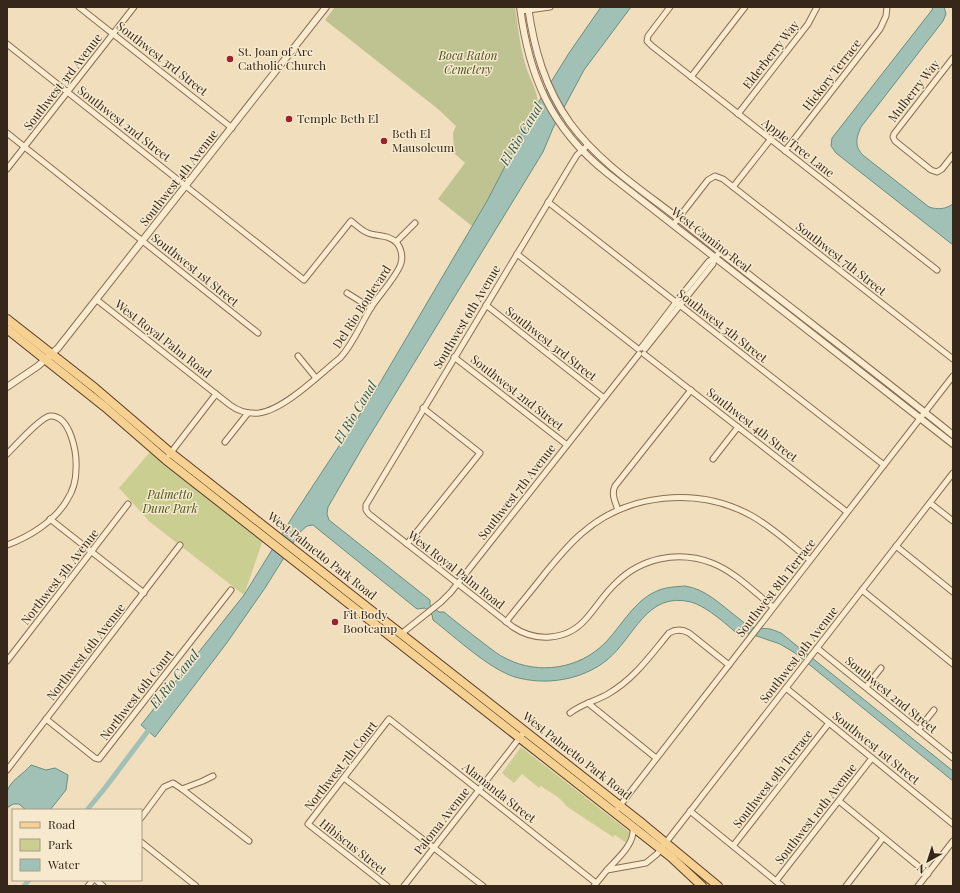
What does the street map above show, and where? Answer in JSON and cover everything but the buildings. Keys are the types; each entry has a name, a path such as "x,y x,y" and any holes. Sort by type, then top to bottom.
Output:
{"main road":[{"name":"West Palmetto Park Road","path":"7,318 104,407 166,460 338,596 523,734"},
{"name":"West Palmetto Park Road","path":"7,329 100,392 171,452 402,634 523,734 617,809 666,842 718,886"},
{"path":"338,596 342,594 345,595 362,608 369,608"},
{"path":"370,620 378,623 396,636 402,634"},
{"name":"West Palmetto Park Road","path":"617,809 633,827 661,849 702,886"}],"street":[{"name":"Southwest 3rd Street","path":"79,7 232,128"},
{"name":"Southwest 3rd Avenue","path":"7,169 134,7"},
{"name":"Southwest 4th Avenue","path":"7,388 49,357 58,348 143,242 326,7"},
{"path":"520,9 550,7"},
{"name":"Apple Tree Lane","path":"670,7 648,36 647,41 770,140 937,270"},
{"path":"691,77 745,7"},
{"name":"Elderberry Way","path":"738,114 808,24 817,7"},
{"name":"Hickory Terrace","path":"785,151 880,29 886,16 887,7"},
{"name":"West Camino Real","path":"520,9 528,54 542,91 558,120 582,151 607,173 673,225 827,336 953,435"},
{"name":"West Camino Real","path":"529,9 536,52 547,82 569,122 588,145 678,218 716,256 953,444"},
{"name":"Southwest 2nd Street","path":"7,44 304,280 351,221 367,233 388,236 396,242"},
{"name":"Mulberry Way","path":"953,58 892,137 931,170 937,172 942,169 953,155"},
{"path":"558,120 562,122 569,122"},
{"name":"Southwest 1st Street","path":"7,133 258,333"},
{"path":"734,187 770,140"},
{"name":"Southwest 6th Avenue","path":"367,503 575,158 588,145"},
{"name":"Southwest 7th Street","path":"678,218 708,180 715,176 723,179 953,359"},
{"name":"Southwest 5th Street","path":"548,202 884,465"},
{"path":"673,225 678,218"},
{"path":"396,242 415,223"},
{"name":"Del Rio Boulevard","path":"248,413 258,413 272,409 296,394 346,351 371,308 401,265 401,250 396,242"},
{"name":"Southwest 4th Street","path":"517,254 847,512"},
{"name":"Southwest 7th Avenue","path":"402,634 441,602 458,584 641,351 676,302 709,261 716,256"},
{"name":"Southwest 7th Avenue","path":"641,351 681,306 713,264 716,256"},
{"path":"347,293 371,308"},
{"name":"West Royal Palm Road","path":"97,300 216,394"},
{"name":"Southwest 3rd Street","path":"486,305 604,398"},
{"path":"823,342 827,336"},
{"path":"298,356 316,378"},
{"name":"Southwest 2nd Street","path":"454,357 567,445"},
{"name":"Southwest 8th Terrace","path":"617,809 953,376"},
{"path":"618,510 613,496 615,486 691,390"},
{"path":"166,460 216,394 234,408 248,413 225,442"},
{"path":"407,544 480,453 423,408"},
{"path":"7,454 46,418 51,416 60,419 67,426 73,440 76,454 74,483 67,502 50,519 29,534 7,545"},
{"path":"713,459 738,427"},
{"name":"Southwest 9th Avenue","path":"607,870 646,863 661,849 953,473"},
{"path":"506,622 575,539 594,524 618,510 642,502 666,498 696,498 715,501 738,509 759,520 810,560"},
{"name":"West Royal Palm Road","path":"367,503 366,510 369,514 506,622 517,630 526,634 545,638 564,634 577,627 584,621 615,584 630,571 648,562 668,557 693,558 717,565 730,573 774,607"},
{"path":"930,503 953,521"},
{"name":"Northwest 5th Avenue","path":"7,662 128,504"},
{"path":"50,519 144,593"},
{"name":"Northwest 6th Avenue","path":"7,770 180,545"},
{"path":"896,546 953,592"},
{"name":"Northwest 6th Court","path":"46,719 95,758 99,759 230,590"},
{"path":"862,590 953,664"},
{"path":"570,713 575,708 607,695 626,682 636,673 669,633 679,630 689,633 729,664"},
{"name":"Southwest 2nd Street","path":"817,648 953,758"},
{"path":"866,688 881,668"},
{"name":"Southwest 1st Street","path":"786,688 953,824"},
{"path":"588,703 656,758"},
{"path":"918,730 934,710"},
{"name":"Northwest 7th Court","path":"308,824 389,719"},
{"name":"Alamanda Street","path":"389,719 595,884"},
{"name":"Southwest 9th Terrace","path":"733,846 829,723"},
{"name":"Paloma Avenue","path":"404,886 523,734"},
{"name":"Southwest 10th Avenue","path":"776,881 872,758"},
{"path":"182,789 213,776"},
{"path":"344,778 483,886"},
{"path":"142,817 164,787 173,783 249,841"},
{"path":"839,801 928,874"},
{"path":"690,811 782,886"},
{"name":"Hibiscus Street","path":"308,824 386,886"},
{"path":"595,884 631,842 634,835 633,827"},
{"path":"846,886 883,838"},
{"path":"918,886 953,841"},
{"path":"142,843 196,886"}],"green space":[{"name":"Boca Raton Cemetery","path":"335,7 515,7 524,60 535,89 538,103 487,201 472,226 438,199 465,163 454,153 453,133 456,126 438,109 325,20"},
{"name":"Palmetto Dune Park","path":"151,451 263,540 244,595 150,522 119,488"},
{"path":"521,747 631,833 628,842 625,842 615,835 613,837 566,806 555,795 541,786 539,788 522,774 514,783 502,773"}],"water":[{"path":"601,7 631,7 584,70 553,128 543,152 364,445 328,507 327,514 329,520 430,600 430,605 439,612 444,612 500,656 519,664 532,667 558,667 571,664 595,652 605,643 642,600 661,589 685,586 700,590 713,598 749,626 770,629 781,633 953,771 953,781 795,653 780,644 745,632 740,636 717,617 697,604 676,600 663,603 652,609 607,660 597,667 575,677 551,681 527,680 505,673 483,660 433,620 432,615 425,608 417,609 313,525 307,526 300,532 265,588 226,644 155,737 141,725 244,595 293,516 374,393 487,201 538,103 569,53"},
{"path":"933,7 944,7 946,14 943,21 861,127 858,135 857,146 864,156 929,207 942,208 953,204 953,245 836,153 831,146 832,138"},
{"path":"31,765 46,770 55,768 68,775 66,790 51,809 25,809 19,804 13,804 7,808 7,794 11,784"}],"waterway":[{"name":"El Rio Canal","path":"88,809 151,727"},
{"name":"El Rio Canal","path":"24,886 28,881"}],"place":[{"name":"St. Joan of Arc Catholic Church","path":"230,59"},
{"name":"Temple Beth El","path":"289,119"},
{"name":"Beth El Mausoleum","path":"384,141"},
{"name":"Fit Body Bootcamp","path":"335,622"}]}
